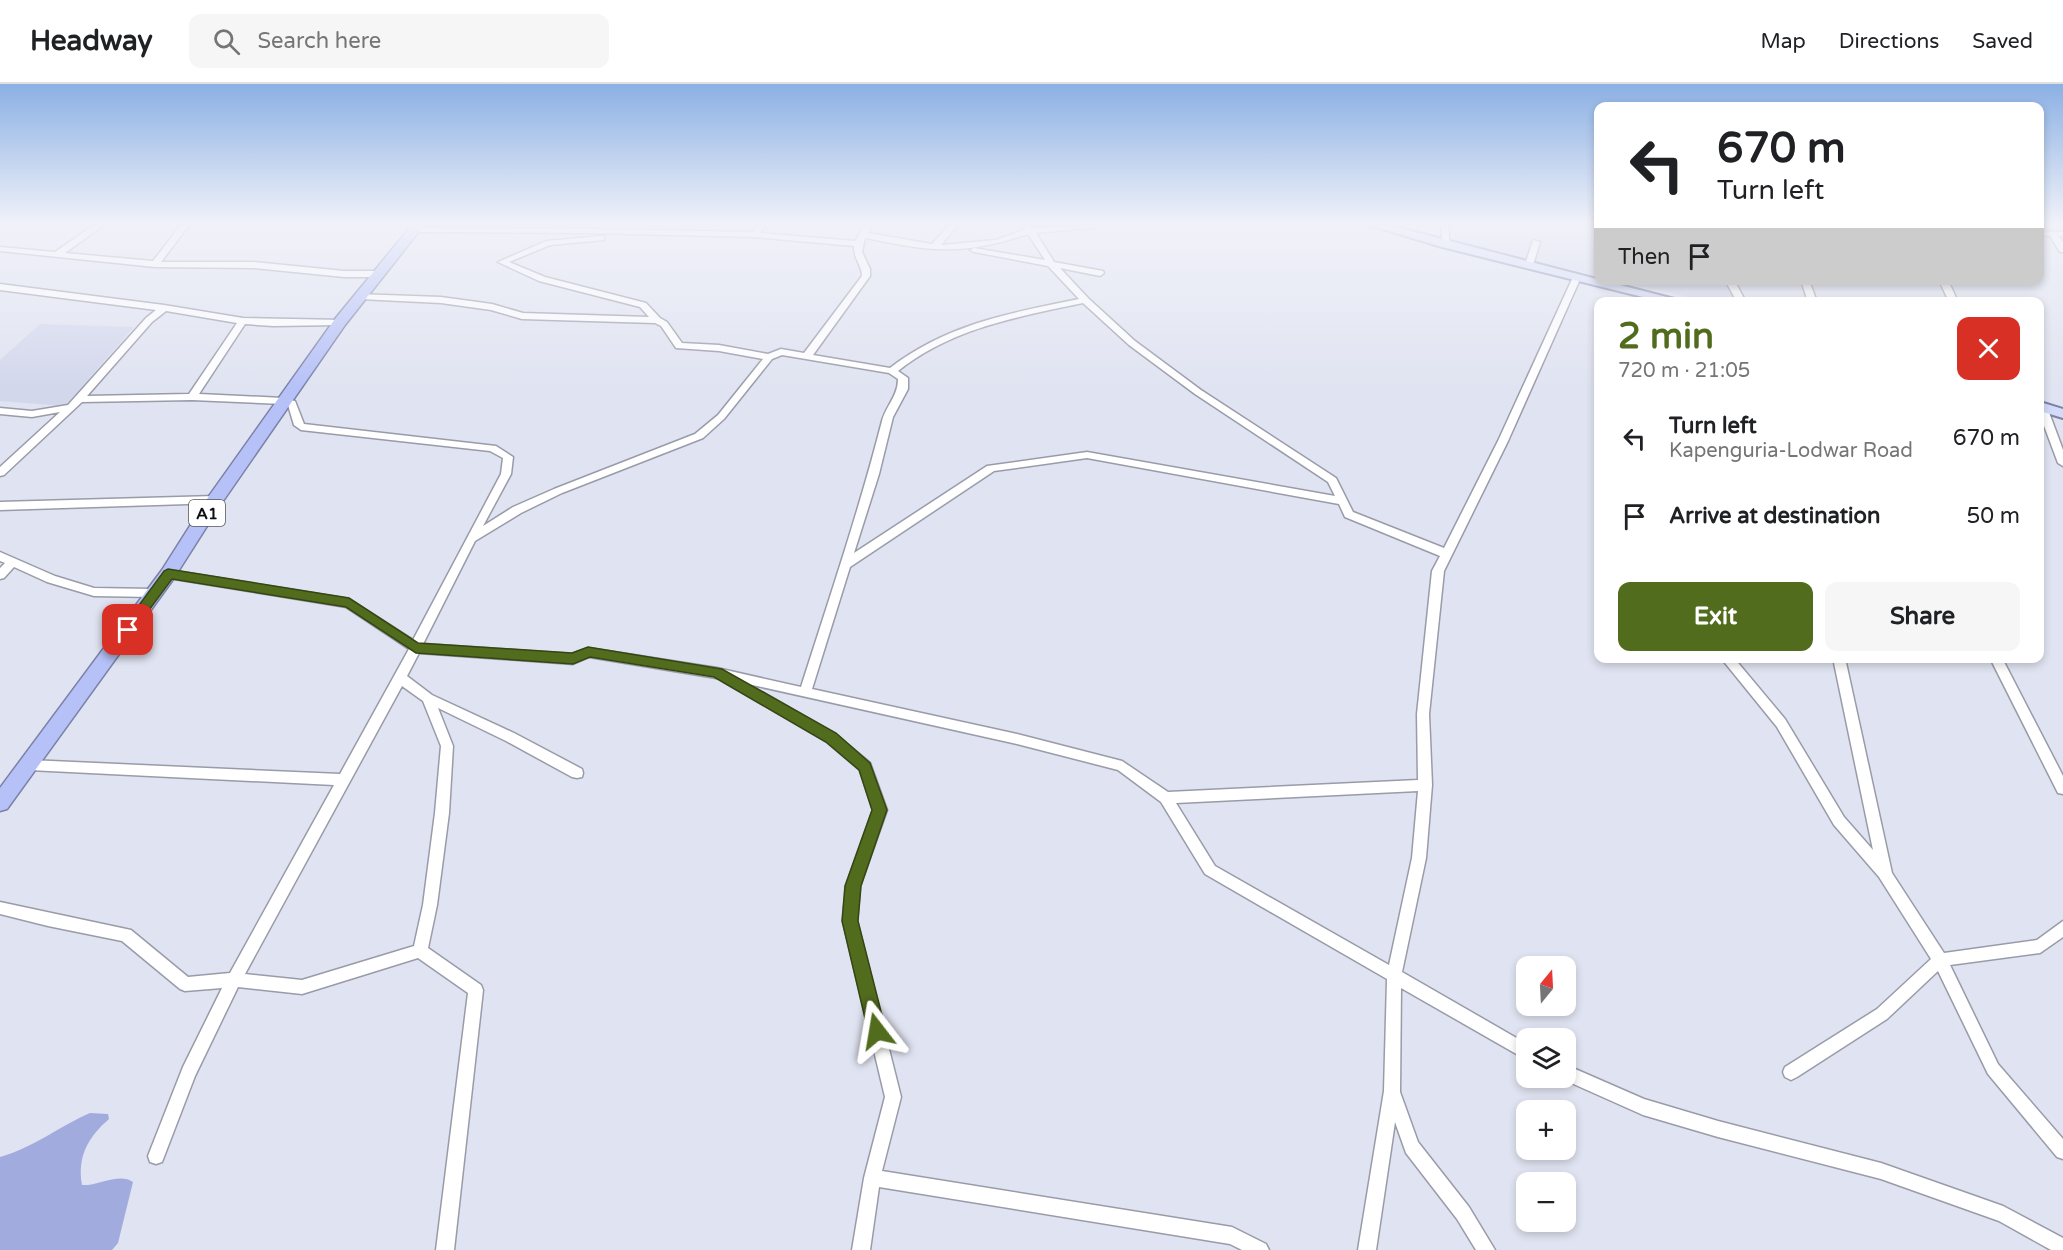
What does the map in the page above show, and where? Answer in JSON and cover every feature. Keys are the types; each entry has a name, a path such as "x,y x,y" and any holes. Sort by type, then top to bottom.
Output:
{"highway":[{"name":"A1","path":"0,803 168,574 215,500 283,401 374,279"}],"main road":[{"path":"1610,285 1659,297"},
{"path":"2044,407 2063,414"}],"street":[{"path":"544,279 644,305 657,320 664,324 679,345 719,348 769,357"},
{"path":"807,356 863,279"},
{"path":"1066,279 1132,343 1198,392 1332,480 1349,514 1447,554"},
{"path":"1367,1250 1392,1091 1394,976 1419,858 1425,785 1423,714 1438,571 1503,441 1576,279"},
{"path":"0,287 164,308 243,321 340,322"},
{"path":"360,297 441,300 492,307 522,316 657,320"},
{"path":"892,371 907,357 954,334 996,318 1085,300"},
{"path":"0,473 75,403 149,320 164,308"},
{"path":"192,396 208,374 223,345 243,321"},
{"path":"471,539 517,510 558,491 699,436 721,417 769,357 781,352 892,371 903,378 903,389 888,417 874,474 806,692"},
{"path":"0,411 32,414 75,403 192,396 283,401 292,404 297,423 301,427 492,448 508,457 506,474 416,648 234,980 189,1072 156,1156"},
{"path":"2044,414 2063,463"},
{"path":"846,564 991,468 1087,455 1342,501"},
{"path":"0,506 215,500"},
{"path":"0,556 51,579 94,592 153,593"},
{"path":"0,575 12,562"},
{"path":"168,574 349,603 416,648 573,659 588,652 717,673 1017,739 1122,766 1166,798 1210,870 1516,1046"},
{"path":"1731,663 1781,723 1839,821 1885,875 1940,960 1994,1070 2060,1143"},
{"path":"1840,663 1885,875"},
{"path":"1999,663 2063,789"},
{"path":"717,673 831,738 865,767 880,810 853,886 850,921 893,1097 872,1178 861,1250"},
{"path":"400,678 428,698 510,737 577,773"},
{"path":"420,951 430,905 442,813 447,746 428,698"},
{"path":"29,765 344,780"},
{"path":"1166,798 1425,785"},
{"path":"0,908 126,935 185,984 234,980 302,987 420,951"},
{"path":"1791,1072 1882,1014 1940,960 2040,946 2063,928"},
{"path":"420,951 476,990 446,1250"},
{"path":"1576,1077 1643,1107 1881,1171 2003,1214 2063,1247"},
{"path":"1392,1091 1412,1148 1463,1214 1486,1250"},
{"path":"872,1178 1232,1236 1260,1250"}],"shaded area":[{"path":"1636,285 1727,285 1735,297 1688,297"},
{"path":"40,324 134,327 65,406 0,401 0,360"}],"water":[{"path":"90,1113 108,1114 109,1119 95,1133 86,1148 81,1165 82,1185 122,1178 133,1182 118,1243 112,1250 0,1250 0,1157 23,1149"}],"route":[{"path":"128,630 168,574 349,603 416,648 573,659 588,652 717,673 831,738 865,767 880,810 853,886 850,921 877,1031"}]}
